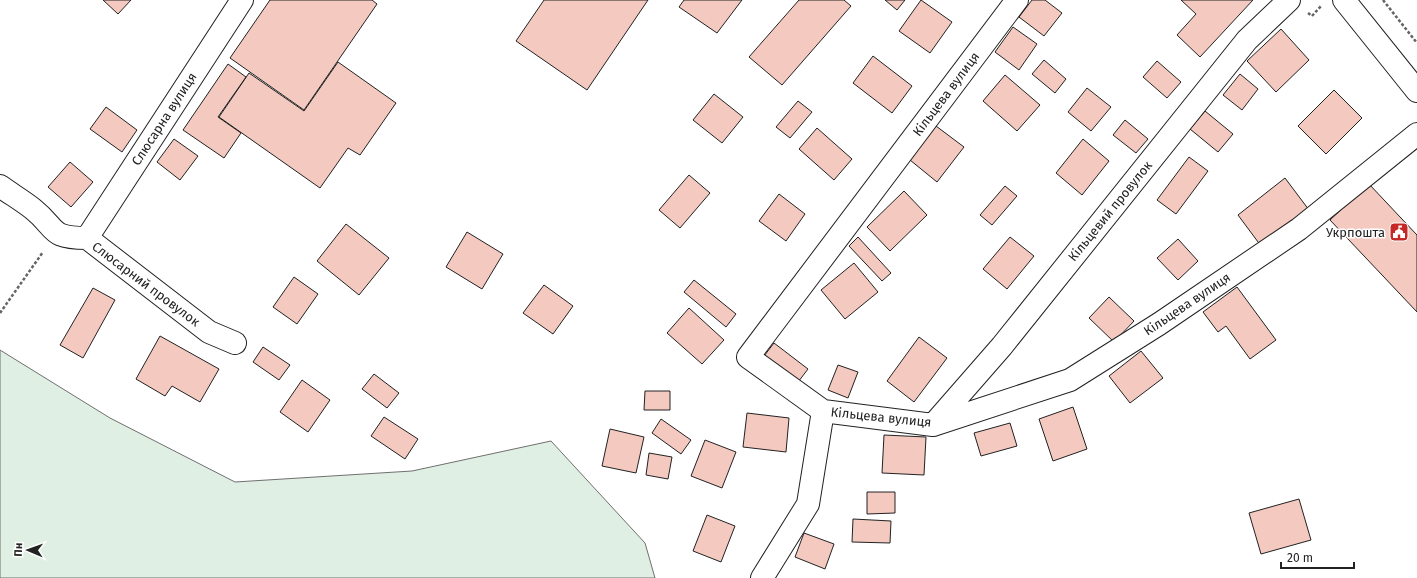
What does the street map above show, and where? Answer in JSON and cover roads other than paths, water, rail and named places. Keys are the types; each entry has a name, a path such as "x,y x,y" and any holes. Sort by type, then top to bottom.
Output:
{"street":[{"name":"Слюсарна вулиця","path":"87,238 242,0"},
{"name":"Кільцева вулиця","path":"1017,0 748,357 823,411 933,425 1070,380 1159,324 1299,229 1417,134"},
{"name":"Кільцевий провулок","path":"933,425 1002,346 1246,40 1289,0"},
{"path":"1344,0 1417,91"},
{"name":"Слюсарний провулок","path":"0,186 34,210 56,233 67,238 87,238 209,332 235,343"},
{"path":"762,578 808,504 823,411"}],"place":[{"name":"Укрпошта","path":"1399,232"}]}
